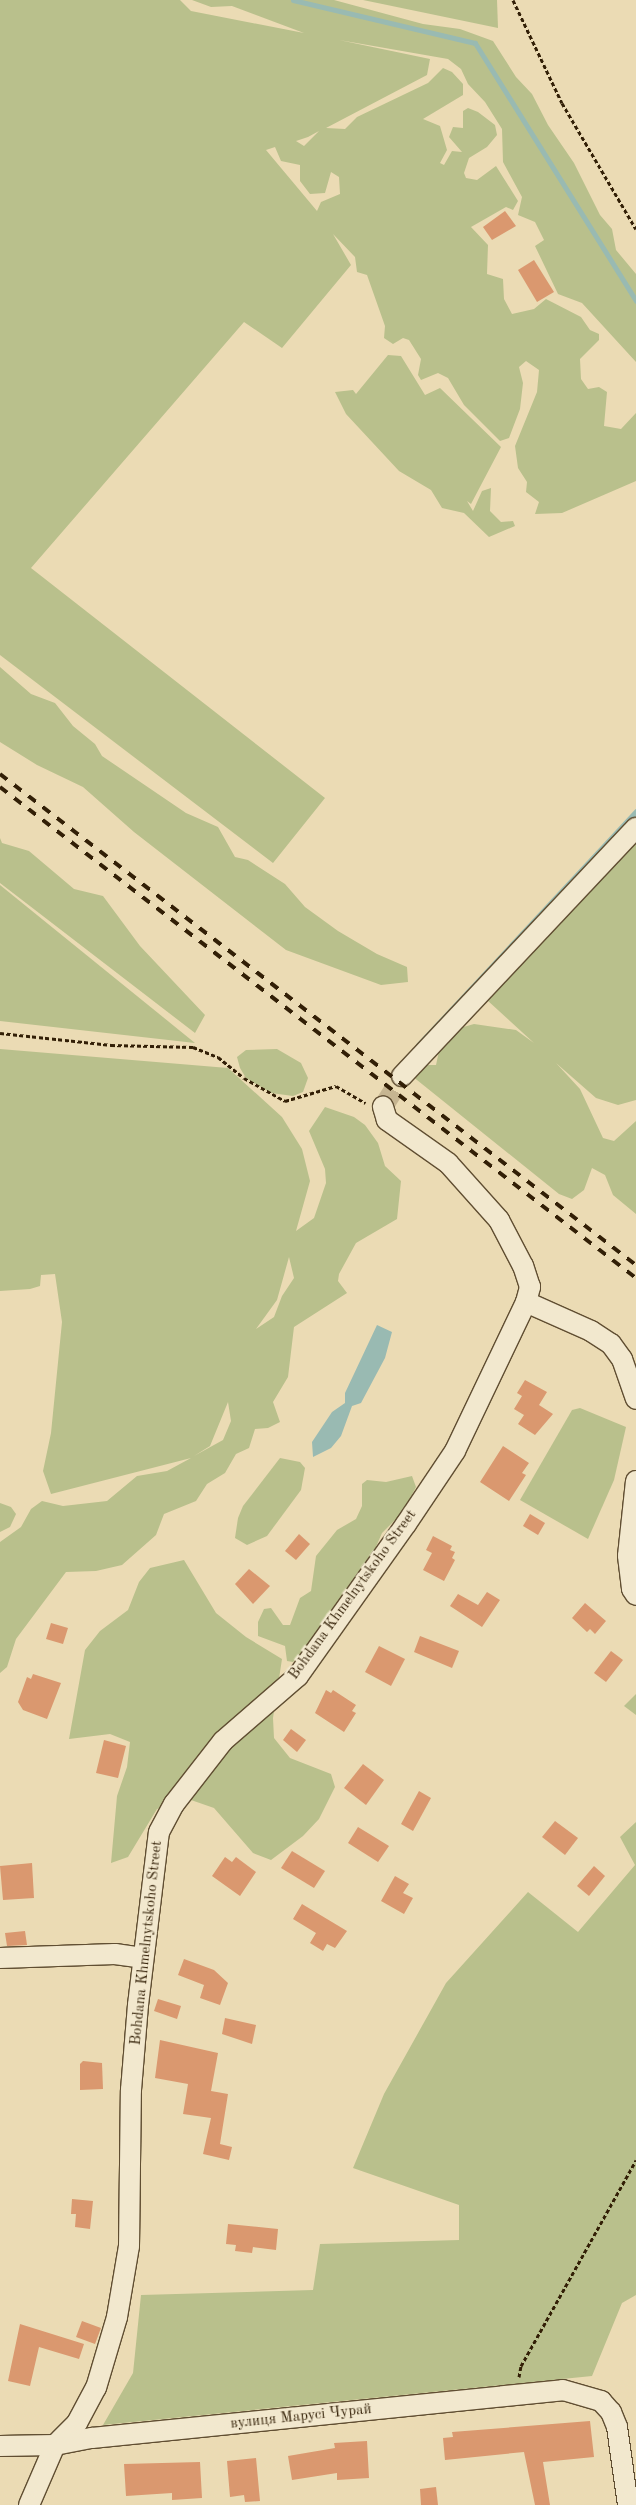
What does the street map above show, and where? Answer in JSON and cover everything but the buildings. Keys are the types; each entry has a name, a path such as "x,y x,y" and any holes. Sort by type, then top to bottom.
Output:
{"street":[{"path":"402,1076 636,828"},
{"path":"383,1107 387,1120 448,1163 477,1192 499,1220 523,1266 530,1287 526,1302 591,1331 611,1344 622,1359 636,1399"},
{"name":"Bohdana Khmelnytskoho Street","path":"29,2505 55,2445 76,2423 96,2388 117,2317 129,2246 132,2090 143,1958 159,1832 174,1804 223,1741 298,1676 352,1601 455,1451 526,1302"},
{"path":"636,1481 628,1556 632,1589 636,1595"},
{"path":"0,1958 115,1954 143,1958"},
{"name":"вулиця Марусі Чурай","path":"0,2446 55,2445 92,2438 563,2390 601,2402 611,2412 617,2427 628,2505"}],"path":[{"path":"513,0 562,103 636,230"},
{"path":"0,1033 111,1045 193,1048 218,1057 244,1078 285,1102 336,1086 365,1103 383,1107"},
{"path":"516,2395 521,2366 636,2160"}],"green space":[{"path":"0,0 180,0 191,11 304,33 232,6 211,7 192,0 334,0 423,24 460,29 493,41 516,77 532,94 548,125 574,163 600,215 612,229 616,250 636,274 636,362 582,303 558,294 535,246 544,240 535,222 518,215 522,197 503,162 502,129 485,102 468,84 461,69 448,59 339,40 430,59 427,75 326,128 345,129 357,117 428,83 443,68 452,72 463,84 463,95 423,119 440,126 447,150 440,163 444,165 452,151 462,152 449,137 453,127 463,128 463,111 468,108 478,112 495,125 497,135 487,147 469,158 464,173 466,178 477,180 496,166 518,201 513,210 506,207 471,227 488,245 487,274 503,279 504,299 512,314 534,309 546,299 581,317 590,330 599,334 599,340 580,359 581,379 588,389 599,387 607,392 604,426 621,429 636,413 636,481 562,513 535,514 539,502 526,492 527,482 518,468 515,446 537,392 539,370 526,361 519,367 523,383 520,409 509,438 500,441 464,405 448,378 438,373 421,380 418,375 421,359 409,340 403,338 393,344 384,338 385,326 367,275 357,272 355,257 333,234 351,265 282,348 244,322 31,568 325,798 273,863 0,655","holes":["319,131 304,146 296,141 308,137","275,147 281,161 300,165 300,181 310,194 325,193 331,172 339,177 340,194 321,202 317,211 266,150"]},
{"path":"363,0 497,0 498,28"},
{"path":"388,355 401,356 425,395 440,388 501,447 471,504 467,501 473,511 482,491 491,488 490,511 501,522 513,521 515,526 489,537 464,513 442,508 431,490 399,471 346,414 335,392 353,390 356,394"},
{"path":"0,667 31,694 55,703 73,726 95,744 102,756 186,813 218,827 235,857 248,860 285,884 305,907 338,931 377,954 407,967 408,982 381,985 286,950 134,832 83,787 37,765 0,742"},
{"path":"0,838 2,843 29,851 74,889 103,896 140,946 205,1015 195,1033 0,883"},
{"path":"636,843 636,1100 618,1105 596,1098 556,1063 580,1089 603,1138 614,1141 636,1121 636,1214 613,1195 605,1175 592,1168 584,1190 572,1199 559,1194 412,1076 421,1065 436,1065 439,1051 460,1028 474,1024 516,1030 534,1043 487,1000"},
{"path":"0,885 195,1043 0,1021"},
{"path":"0,1049 228,1068 282,1117 302,1149 310,1181 296,1231 314,1218 326,1183 325,1169 309,1131 325,1107 354,1117 365,1125 378,1143 385,1166 401,1181 397,1219 356,1243 339,1274 338,1281 347,1293 294,1327 288,1377 273,1402 280,1422 268,1428 255,1429 249,1448 236,1454 225,1473 207,1484 196,1501 164,1514 156,1535 122,1565 96,1571 66,1572 16,1639 7,1667 0,1673 0,1542 21,1527 31,1509 42,1501 63,1506 107,1501 137,1476 167,1471 191,1458 51,1494 43,1471 51,1433 62,1322 55,1274 41,1275 40,1286 30,1289 0,1291","holes":["289,1257 294,1278 282,1296 274,1317 256,1329 277,1300","228,1402 231,1421 223,1440 194,1456 210,1446"]},
{"path":"277,1049 301,1063 308,1078 303,1092 293,1096 271,1093 246,1078 240,1068 237,1057 246,1050"},
{"path":"580,1408 626,1427 614,1480 588,1539 520,1500 572,1410"},
{"path":"280,1458 300,1462 305,1468 301,1490 267,1536 247,1545 235,1538 238,1518 243,1506"},
{"path":"412,1476 416,1487 403,1512 382,1533 365,1572 341,1597 315,1639 293,1662 287,1661 285,1646 258,1636 258,1622 264,1609 271,1608 283,1625 290,1625 300,1598 311,1591 316,1556 337,1530 356,1519 362,1506 362,1484 367,1480 386,1482"},
{"path":"0,1503 11,1507 16,1514 10,1527 0,1532"},
{"path":"184,1560 216,1613 246,1637 282,1659 273,1718 274,1738 290,1758 331,1774 335,1787 319,1819 303,1836 271,1860 253,1853 214,1808 191,1800 157,1809 128,1857 111,1863 117,1796 127,1767 130,1742 110,1734 69,1739 85,1650 100,1631 128,1610 139,1582 150,1568"},
{"path":"636,1694 636,1715 624,1706"},
{"path":"636,1822 636,2295 622,2303 592,2376 103,2425 133,2373 141,2295 313,2290 320,2244 459,2240 459,2205 353,2168 384,2094 446,1983 528,1892 578,1932 635,1865 620,1837"}],"water":[{"path":"377,1325 392,1332 385,1358 361,1403 352,1406 341,1436 331,1448 313,1457 312,1442 332,1412 345,1403 345,1393"}],"waterway":[{"path":"293,0 475,43 636,301"},
{"path":"418,1045 636,811"}],"tunnel":[{"path":"383,1107 402,1076"}],"railway":[{"path":"0,774 636,1265"},
{"path":"0,787 636,1278"}]}
